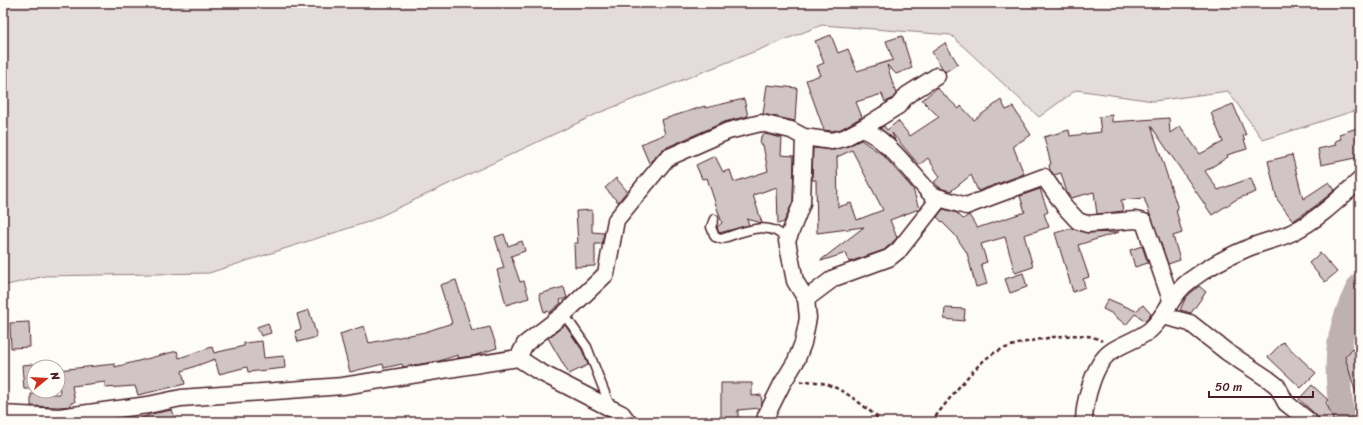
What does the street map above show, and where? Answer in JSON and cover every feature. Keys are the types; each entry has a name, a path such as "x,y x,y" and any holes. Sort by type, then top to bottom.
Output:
{"street":[{"path":"518,358 525,344 564,314 606,274 616,220 667,158 728,131 761,123 791,130 804,137 832,141 861,129 898,106 907,95 937,76"},
{"path":"861,129 868,131 881,142 932,195 940,198 966,206 1044,177 1065,207 1078,221 1082,223 1112,224 1135,220 1144,222 1171,300"},
{"path":"765,422 766,416 782,384 796,361 803,343 808,318 806,299 795,282 788,241 802,203 804,137"},
{"path":"1084,422 1091,384 1102,361 1115,349 1149,330 1163,316 1171,300 1180,288 1208,269 1247,248 1292,233 1311,222 1331,207 1360,180"},
{"path":"806,299 834,278 889,258 899,250 940,198"},
{"path":"1163,316 1190,323 1238,360 1268,379 1276,386 1286,403 1310,422"},
{"path":"3,414 59,416 148,405 181,398 343,386 518,358 538,371 622,414 628,422"}],"lane":[{"path":"714,219 711,227 715,237 721,239 761,227 774,229 783,234 788,241"},
{"path":"564,314 587,347 610,408"}],"path":[{"path":"931,422 984,360 997,351 1033,340 1067,336 1085,336 1100,340 1115,349"},
{"path":"782,384 803,381 829,385 849,395 883,422"}],"shaded area":[{"path":"3,3 1360,3 1360,109 1263,140 1228,91 1154,101 1076,90 1039,117 951,35 822,25 601,112 368,222 209,273 45,276 3,286"}],"building":[{"path":"831,35 838,53 848,49 857,71 893,60 886,41 902,36 912,68 896,74 887,65 896,94 892,99 885,102 882,94 856,102 862,117 841,129 832,131 824,130 806,80 821,75 817,66 824,63 815,41"},
{"path":"945,43 958,64 945,72 932,52"},
{"path":"767,85 797,88 795,121 763,114"},
{"path":"937,88 959,109 961,106 974,120 1001,100 1006,110 1013,107 1031,135 1013,146 1024,174 978,191 971,175 951,191 943,189 934,182 940,177 928,158 919,165 892,133 895,140 880,128 884,126 887,130 898,121 910,136 939,117 922,100"},
{"path":"744,99 748,116 724,122 663,149 649,163 641,144 665,134 661,120 705,106 705,108"},
{"path":"1233,104 1246,135 1243,136 1247,149 1227,155 1228,157 1205,171 1218,190 1251,178 1256,192 1237,199 1212,215 1151,126 1178,209 1176,210 1182,233 1173,236 1180,260 1168,264 1144,198 1121,200 1123,211 1097,214 1094,192 1071,198 1067,193 1061,173 1054,175 1050,170 1049,165 1051,164 1044,137 1069,130 1070,136 1101,132 1099,117 1112,115 1112,122 1169,118 1170,133 1180,126 1200,154 1223,142 1211,113"},
{"path":"1360,127 1360,157 1321,165 1318,149 1336,145 1335,141 1341,139 1339,134"},
{"path":"765,134 782,138 781,155 794,156 793,201 784,222 778,224 777,187 753,195 762,223 747,219 749,225 719,233 717,227 722,223 707,178 702,179 696,165 715,156 723,172 730,170 734,182 768,171 763,145 760,145 761,136"},
{"path":"861,140 883,155 913,189 919,209 890,220 897,238 884,250 849,262 846,253 821,261 864,227 817,233 816,180 812,180 813,148 834,150","holes":["852,150 883,210 857,220 851,203 838,207 837,157"]},
{"path":"1292,155 1303,199 1329,182 1335,190 1314,207 1293,221 1277,199 1268,161"},
{"path":"616,178 627,191 618,202 605,188"},
{"path":"1040,189 1048,212 1044,214 1049,227 1024,235 1033,267 1015,273 1005,237 981,244 987,262 981,264 987,284 976,287 967,253 955,235 937,217 943,209 957,213 963,219 969,215 977,228 1025,212 1020,196"},
{"path":"592,210 592,232 604,233 602,244 595,244 595,266 575,267 574,243 578,243 576,211"},
{"path":"1072,228 1087,233 1119,232 1078,245 1089,277 1083,279 1085,287 1073,292 1055,233"},
{"path":"504,234 508,246 522,241 525,251 511,256 520,282 524,281 529,298 506,305 497,270 504,268 495,237"},
{"path":"1142,246 1148,263 1135,267 1130,250"},
{"path":"1320,253 1337,272 1325,282 1309,263"},
{"path":"1023,273 1027,287 1010,293 1005,279"},
{"path":"456,280 472,331 490,327 497,348 473,356 458,358 458,355 439,361 403,367 402,364 384,368 383,364 350,372 340,334 364,326 369,343 425,332 452,323 440,285"},
{"path":"1199,286 1206,292 1191,313 1180,310 1186,297"},
{"path":"564,287 567,298 560,300 561,303 549,313 548,311 544,312 539,294"},
{"path":"1108,299 1136,311 1143,305 1151,314 1146,321 1135,314 1126,325 1111,313 1103,309"},
{"path":"945,308 965,309 964,321 944,319"},
{"path":"309,310 317,337 298,342 295,331 301,329 297,314"},
{"path":"29,322 30,347 11,348 10,323"},
{"path":"268,323 271,333 261,336 257,327"},
{"path":"565,325 582,350 588,365 569,374 548,338"},
{"path":"262,341 264,358 284,356 285,368 248,372 247,367 219,374 215,359 182,371 185,384 138,395 135,386 105,388 105,382 72,386 75,402 71,403 71,406 31,406 31,399 66,399 66,369 115,364 115,367 177,351 179,358 212,347 214,353 244,346 244,343"},
{"path":"1283,342 1316,373 1301,388 1268,357"},
{"path":"1352,349 1360,355 1360,397 1357,397 1345,357"},
{"path":"22,365 26,365 26,389 24,389"},
{"path":"721,383 752,383 752,396 761,395 762,403 760,408 738,410 738,422 721,422"},
{"path":"1312,385 1328,400 1326,402 1334,422 1319,422 1316,415 1299,399"},
{"path":"172,410 177,422 133,422 151,414"}],"waterway":[{"path":"1343,422 1340,403 1338,368 1339,352 1345,320 1360,285"}]}
